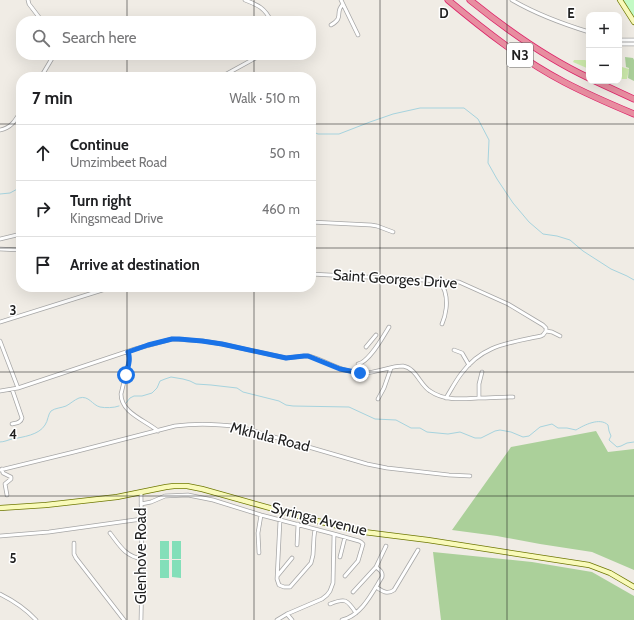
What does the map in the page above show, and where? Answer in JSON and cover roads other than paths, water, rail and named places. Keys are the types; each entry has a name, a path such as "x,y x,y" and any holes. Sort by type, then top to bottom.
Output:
{"highway":[{"name":"N3","path":"448,0 510,49 563,82 634,114"},
{"name":"N3","path":"470,0 515,35 547,56 586,76"},
{"path":"602,84 634,99"}],"street":[{"path":"28,0 38,16"},
{"path":"245,0 262,8 268,16"},
{"path":"512,0 574,28 586,31"},
{"path":"620,0 634,22"},
{"path":"331,25 338,20 339,8 342,2"},
{"path":"342,2 358,35"},
{"path":"622,40 634,40"},
{"path":"622,44 634,44"},
{"path":"44,72 51,60"},
{"path":"230,72 252,60"},
{"path":"0,130 11,126 16,118"},
{"path":"316,222 371,225 393,232"},
{"path":"0,239 16,235"},
{"path":"0,249 16,250"},
{"name":"Saint Georges Drive","path":"316,274 459,282 478,289 508,304 543,325 546,328 546,331 560,336"},
{"path":"439,280 446,296 446,312 442,324"},
{"path":"0,322 96,292"},
{"path":"358,364 364,362 370,356 389,327"},
{"path":"446,398 461,374 479,356 492,348 511,342 541,336 546,331"},
{"path":"366,347 376,335"},
{"path":"0,391 18,388 148,345 172,339 179,339 222,344 286,358 308,356 340,369 360,373 370,373 400,366 407,366 423,386 437,396 457,399 512,397"},
{"path":"0,341 18,388"},
{"path":"454,350 462,353 469,365"},
{"path":"128,352 129,361 121,394 122,403 129,412 158,431"},
{"path":"378,399 384,388 391,368"},
{"path":"479,398 479,384 482,372"},
{"path":"12,389 22,420 12,424"},
{"path":"437,396 444,395 451,390"},
{"path":"451,390 451,396 457,399"},
{"name":"Mkhula Road","path":"1,470 186,424 236,427 387,468 470,476"},
{"path":"1,470 3,473 11,477 6,484 7,495"},
{"name":"Syringa Avenue","path":"0,508 117,497 170,486 193,487 358,531 428,540 589,565 610,573 634,587"},
{"name":"Glenhove Road","path":"141,492 142,620"},
{"path":"141,504 151,502 165,496 188,495 213,500 261,515 361,542 363,544 358,561 345,576"},
{"path":"259,554 258,533 261,515"},
{"path":"0,536 49,532 142,519"},
{"path":"280,520 278,581 279,585 287,588 292,585 311,563 316,529"},
{"path":"297,545 298,524"},
{"path":"110,533 125,552 142,560"},
{"path":"277,620 287,614 322,599 330,591 333,582 334,534"},
{"path":"340,557 345,537"},
{"path":"74,543 74,554 76,558 124,620"},
{"path":"353,592 376,568 386,546"},
{"path":"376,587 387,593 394,590 418,550"},
{"path":"278,575 292,558"},
{"path":"342,620 356,613 376,587 383,574 376,568"},
{"path":"0,594 27,611 36,620"},
{"path":"330,604 340,600 346,600 356,613"},
{"path":"287,614 292,620"}],"waterway":[{"path":"316,133 339,134 393,114 420,108 464,108 478,119 489,140 488,163 513,203 529,222 543,234 570,240 583,251 611,269 634,280"},
{"path":"0,194 10,193 16,190"},
{"path":"126,403 134,396 142,396 152,393 157,388 160,381 171,377 183,379 196,384 237,388 243,392 279,401 286,405 349,407 375,419 396,420 411,428 420,428 427,432 448,434 460,432 475,438 481,438 500,430 511,432 523,437 529,436 540,427 552,424 558,428 576,430 588,424 601,422 608,425 611,436 609,440 617,447 634,442"},
{"path":"0,442 26,436 39,431 46,423 51,411 66,406 82,397 100,407 110,408 119,406"}]}
